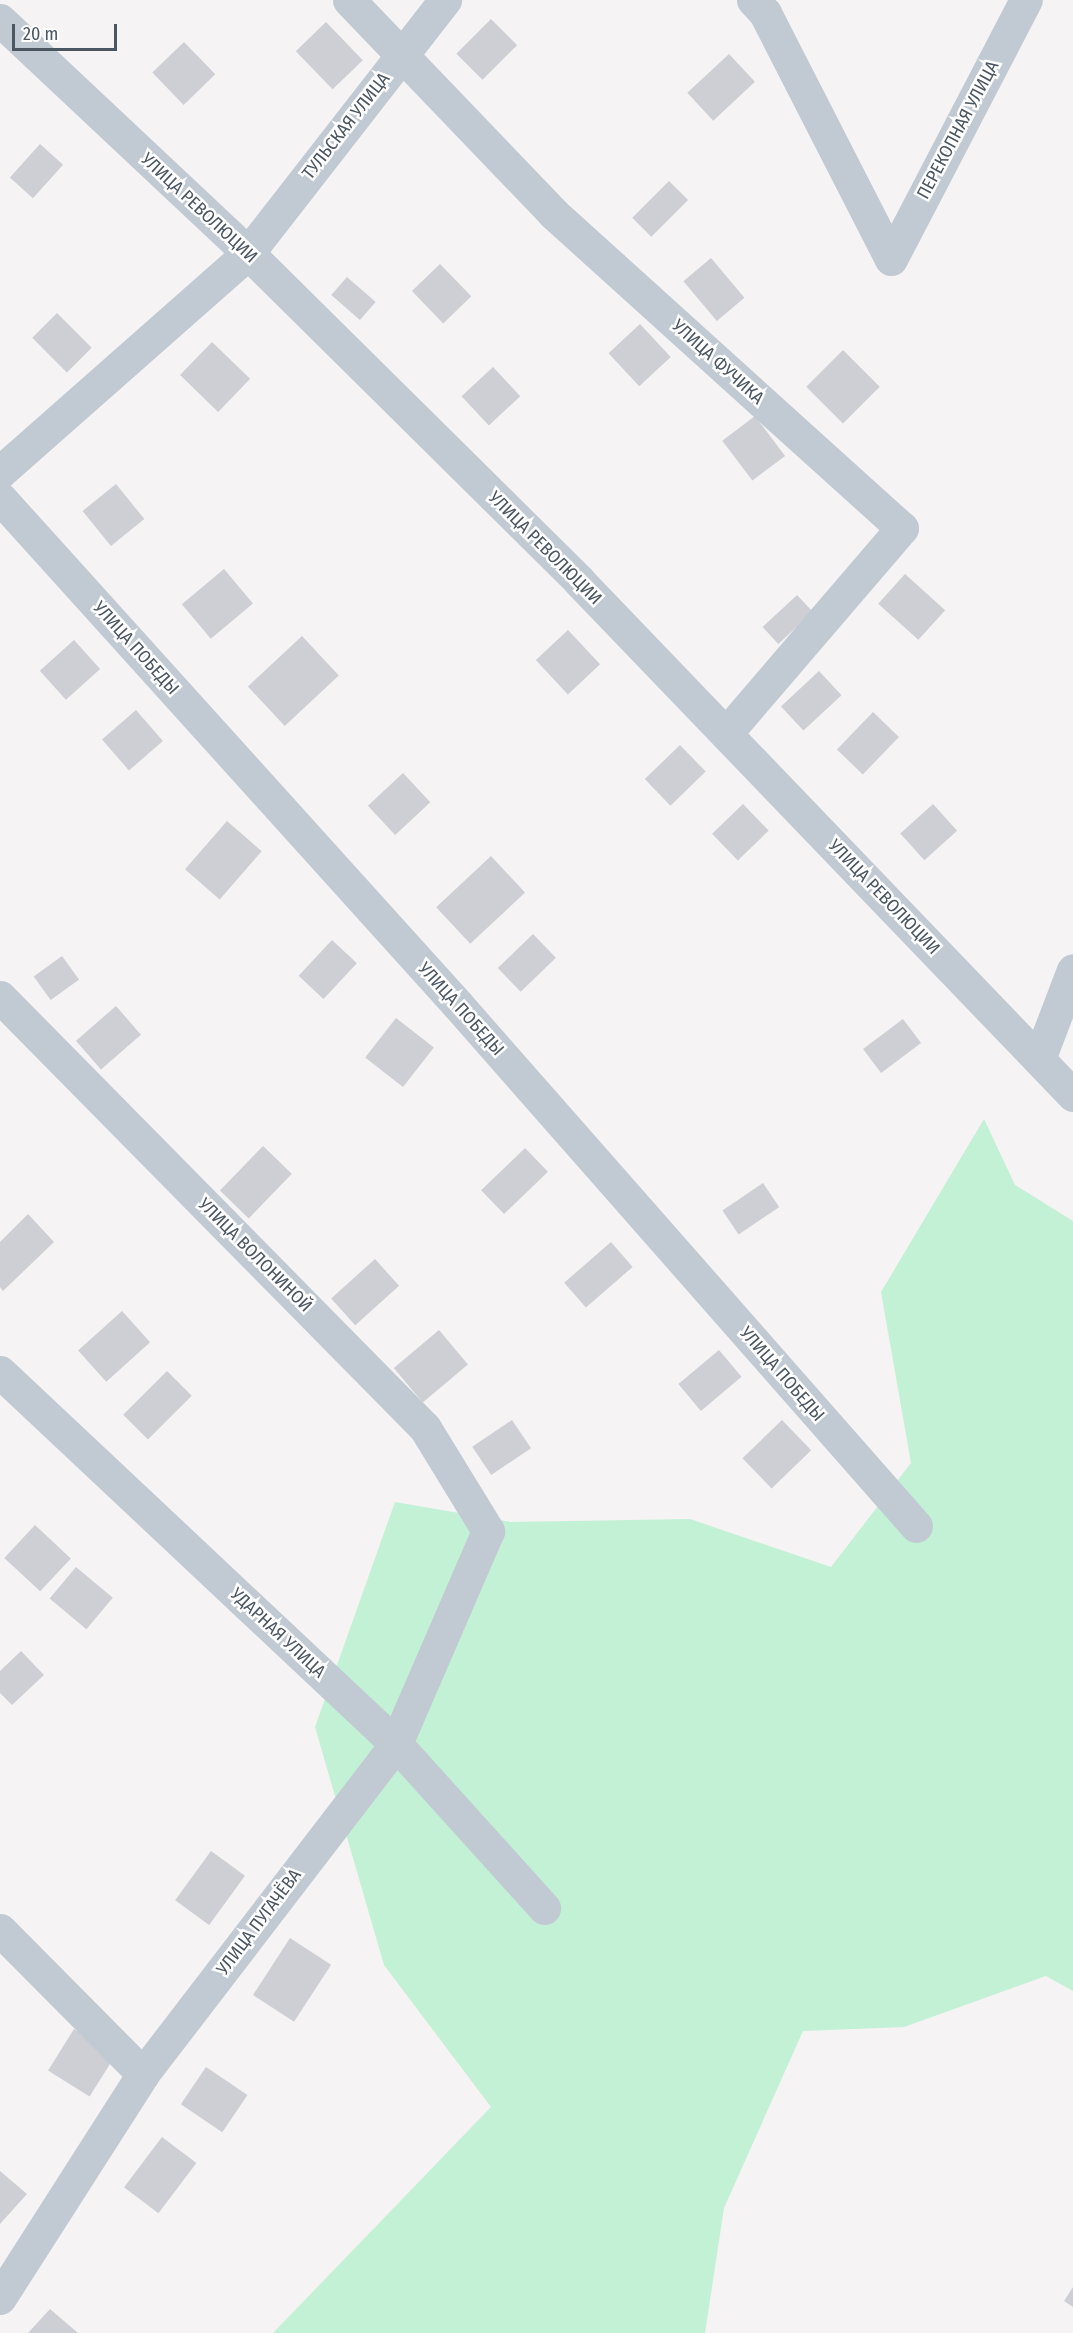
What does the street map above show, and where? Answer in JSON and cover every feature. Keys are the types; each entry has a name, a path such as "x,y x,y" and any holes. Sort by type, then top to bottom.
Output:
{"street":[{"name":"УЛИЦА ФУЧИКА","path":"349,0 553,213 902,528 726,733"},
{"name":"ТУЛЬСКАЯ УЛИЦА","path":"0,472 248,253 445,0"},
{"name":"ПЕРЕКОПНАЯ УЛИЦА","path":"753,0 765,13 891,259 1026,0"},
{"name":"УЛИЦА РЕВОЛЮЦИИ","path":"0,20 248,253 579,581 1073,1095"},
{"name":"УЛИЦА ПОБЕДЫ","path":"0,498 457,1004 916,1526"},
{"path":"1040,1059 1073,970"},
{"name":"УЛИЦА ВОЛОНИНОЙ","path":"0,997 425,1428 488,1531"},
{"name":"УДАРНАЯ УЛИЦА","path":"0,1372 396,1744 544,1908"},
{"name":"УЛИЦА ПУГАЧЁВА","path":"0,2298 143,2074 396,1744 488,1531"},
{"path":"0,1930 143,2074"}],"green space":[{"path":"984,1119 1015,1185 1073,1221 1073,1991 1046,1976 904,2027 803,2031 724,2208 705,2333 273,2333 491,2107 384,1965 315,1727 395,1502 511,1522 690,1519 831,1567 911,1463 881,1292"}],"building":[{"path":"491,19 517,45 483,80 456,54"},
{"path":"326,22 363,60 333,89 296,51"},
{"path":"184,42 215,74 184,105 152,73"},
{"path":"729,54 755,82 713,121 687,93"},
{"path":"40,144 63,165 33,198 10,177"},
{"path":"669,181 688,200 651,237 632,218"},
{"path":"711,258 744,298 717,321 683,281"},
{"path":"440,264 471,296 443,323 412,291"},
{"path":"347,277 376,302 360,320 331,295"},
{"path":"57,313 92,348 67,372 32,338"},
{"path":"640,324 671,357 639,386 609,353"},
{"path":"212,342 250,379 218,412 180,375"},
{"path":"843,350 880,387 843,424 806,387"},
{"path":"493,367 520,396 489,426 462,396"},
{"path":"755,416 785,456 752,481 722,441"},
{"path":"116,484 144,519 111,546 83,511"},
{"path":"224,569 253,603 211,639 182,604"},
{"path":"905,574 945,610 918,640 878,604"},
{"path":"797,595 813,612 778,644 763,627"},
{"path":"568,630 600,664 568,694 536,660"},
{"path":"302,636 339,675 285,726 248,686"},
{"path":"74,640 100,669 66,700 40,671"},
{"path":"819,671 842,695 803,731 781,706"},
{"path":"136,710 163,741 129,770 102,740"},
{"path":"873,712 899,737 863,774 837,749"},
{"path":"680,745 706,772 670,806 645,779"},
{"path":"403,773 430,802 395,835 368,806"},
{"path":"743,804 769,831 738,860 712,834"},
{"path":"933,804 957,831 924,860 900,833"},
{"path":"227,821 262,851 220,899 185,869"},
{"path":"491,856 525,893 470,944 436,907"},
{"path":"533,934 556,958 521,992 498,968"},
{"path":"332,940 357,963 323,999 299,976"},
{"path":"62,956 79,979 51,1000 34,977"},
{"path":"116,1006 141,1035 101,1069 76,1041"},
{"path":"396,1018 434,1048 403,1087 365,1057"},
{"path":"903,1019 921,1043 881,1073 863,1049"},
{"path":"263,1146 292,1174 249,1218 220,1191"},
{"path":"525,1148 548,1172 504,1214 481,1190"},
{"path":"763,1183 779,1207 739,1234 722,1210"},
{"path":"28,1214 54,1242 3,1291 0,1287 0,1242"},
{"path":"611,1242 633,1267 586,1308 564,1283"},
{"path":"375,1259 399,1286 355,1325 331,1298"},
{"path":"122,1311 150,1342 106,1382 78,1350"},
{"path":"439,1330 468,1364 423,1402 394,1368"},
{"path":"719,1350 741,1377 701,1411 678,1384"},
{"path":"167,1371 192,1396 148,1440 123,1415"},
{"path":"512,1420 531,1448 491,1475 472,1447"},
{"path":"782,1420 811,1450 772,1488 742,1458"},
{"path":"35,1525 71,1558 40,1591 4,1558"},
{"path":"76,1567 113,1598 86,1629 50,1598"},
{"path":"21,1651 44,1675 12,1705 0,1693 0,1671"},
{"path":"211,1851 245,1876 209,1925 175,1900"},
{"path":"290,1938 331,1965 294,2022 253,1995"},
{"path":"74,2029 116,2055 90,2097 48,2071"},
{"path":"206,2067 247,2095 222,2132 181,2104"},
{"path":"162,2137 196,2163 158,2213 124,2187"},
{"path":"0,2171 27,2194 0,2224"},
{"path":"1073,2287 1073,2307 1064,2301"},
{"path":"50,2309 78,2333 28,2333"}]}
